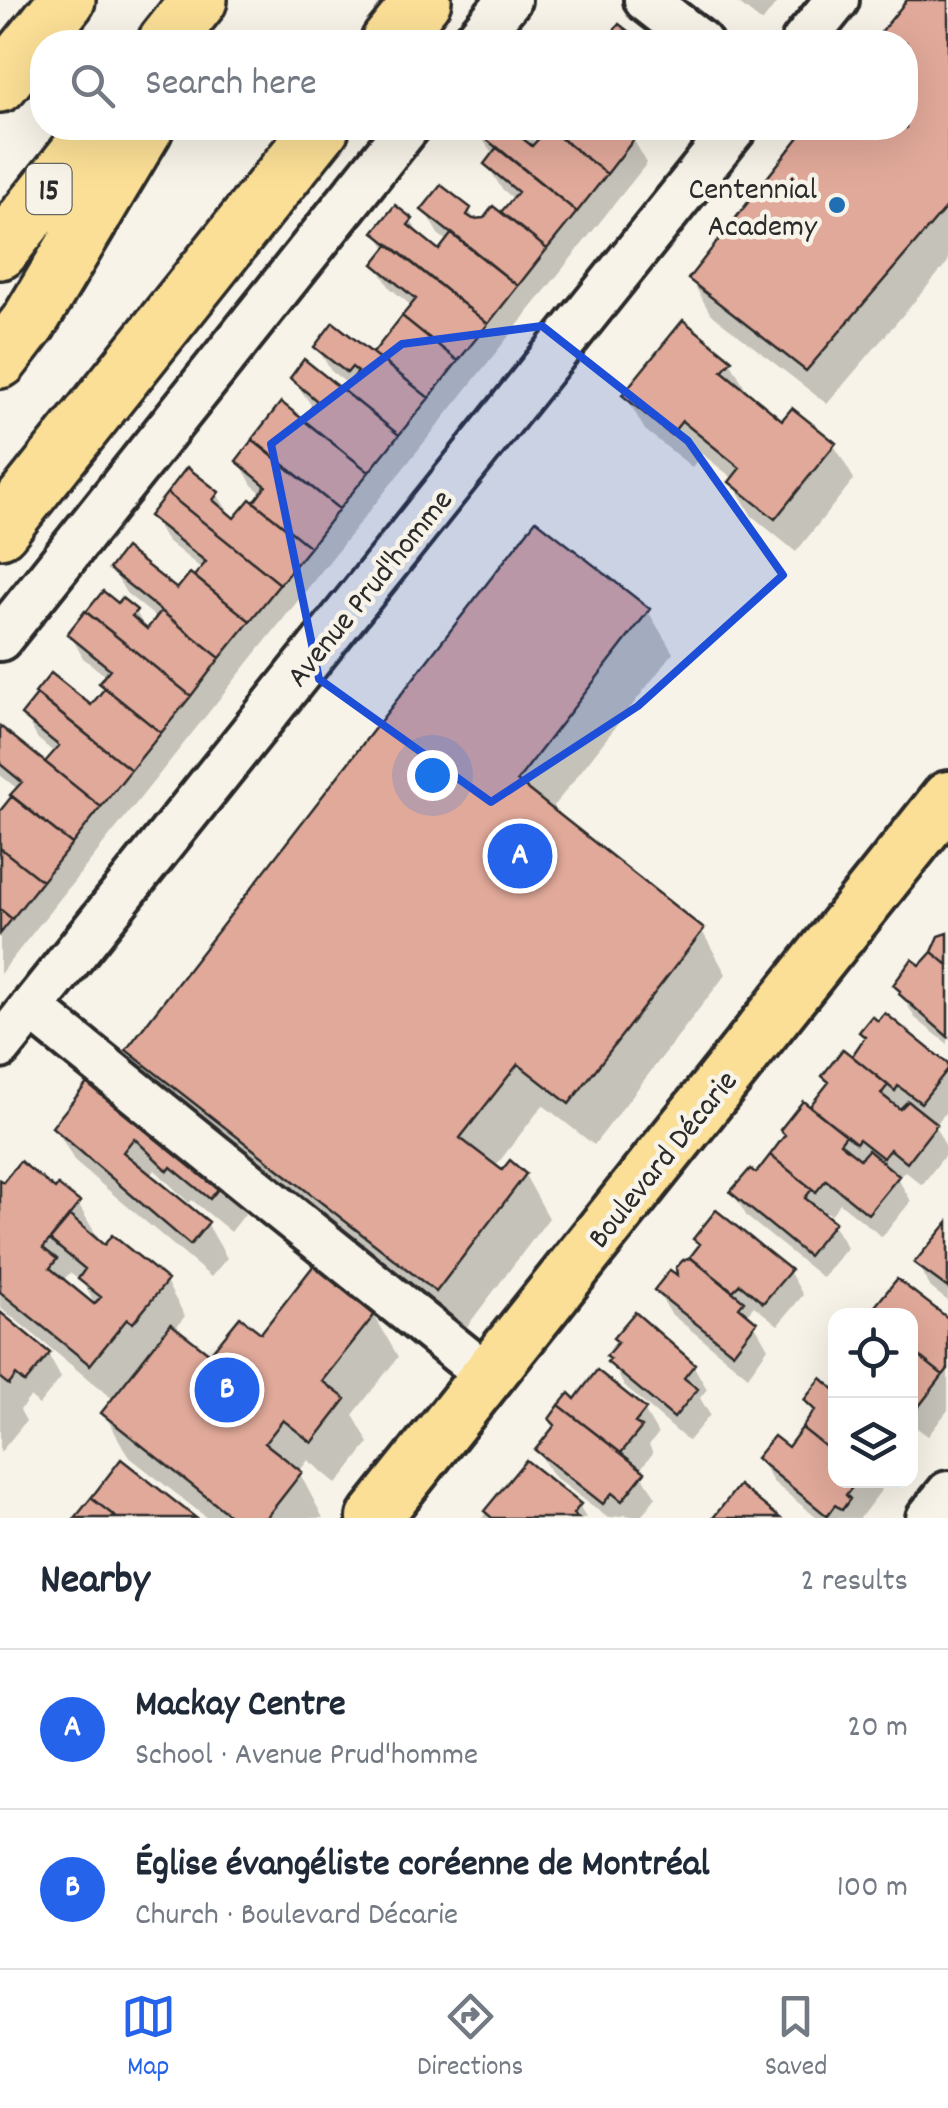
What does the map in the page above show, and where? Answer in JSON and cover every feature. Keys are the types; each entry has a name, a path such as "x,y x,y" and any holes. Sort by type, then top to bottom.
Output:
{"highway":[{"path":"43,30 67,0"},
{"path":"176,30 200,0"},
{"path":"203,30 222,0"},
{"path":"399,30 423,0"},
{"path":"0,84 30,46"},
{"name":"15","path":"0,251 88,140"},
{"path":"0,360 29,322 138,140"},
{"path":"5,524 311,140"}],"main road":[{"name":"Boulevard Décarie","path":"374,1518 948,798"}],"street":[{"path":"484,30 509,0"},
{"path":"646,0 685,30"},
{"path":"812,30 836,0"},
{"path":"0,638 397,140"},
{"name":"Avenue Prud'homme","path":"0,1047 725,140"},
{"path":"32,1008 488,1376"},
{"path":"928,1518 948,1493"}],"highlighted area":[{"path":"542,326 688,441 783,575 638,706 491,802 319,679 271,444 402,344"}],"building":[{"name":"Centennial Academy","path":"907,0 948,0 948,205 806,371 688,279 797,140 918,140 918,30 883,30"},
{"path":"487,140 524,140 532,146 537,140 563,140 607,174 577,212"},
{"path":"563,140 633,140 607,174"},
{"path":"497,147 577,212 547,249 501,212 518,192 484,164"},
{"path":"441,185 471,208 467,215 473,219 484,218 493,206 547,249 518,286 421,210"},
{"path":"395,205 413,219 408,225 439,250 452,233 518,286 488,324 373,232"},
{"path":"389,244 488,324 458,361 402,316 416,299 373,264"},
{"path":"402,316 458,361 429,398 373,353"},
{"path":"683,320 732,360 722,371 782,420 792,408 836,443 775,519 729,482 740,468 682,421 671,435 622,395"},
{"path":"333,322 429,398 399,435 343,390 358,372 352,367 347,373 314,347"},
{"path":"304,359 399,435 369,472 302,419 317,401 290,378"},
{"path":"281,402 369,472 339,509 252,439"},
{"path":"252,440 339,509 310,547 254,502 266,486 236,461"},
{"path":"187,467 219,492 213,500 234,518 250,499 310,547 280,584 167,493"},
{"path":"167,493 280,584 250,621 194,576 206,562 149,516"},
{"path":"536,520 650,609 517,781 704,929 569,1104 518,1064 460,1138 502,1170 510,1160 526,1174 436,1292 126,1050"},
{"path":"125,548 177,589 190,573 250,621 220,658 109,569"},
{"path":"103,591 118,603 122,598 137,610 132,616 147,629 161,611 220,658 191,696 86,612"},
{"path":"85,611 191,696 161,733 99,683 110,669 67,634"},
{"path":"51,673 91,705 105,688 161,733 131,770 35,693"},
{"path":"37,695 131,770 101,807 45,762 59,746 21,715"},
{"path":"0,726 101,807 72,844 10,795 22,782 0,764"},
{"path":"12,796 72,844 42,881 0,848 0,811"},
{"path":"0,848 42,881 12,919 0,909"},
{"path":"0,909 12,919 0,934"},
{"path":"948,933 948,965 932,952 939,936"},
{"path":"932,952 948,965 948,1037 893,985 912,959 920,965"},
{"path":"885,1013 948,1064 921,1103 898,1086 895,1091 852,1056 865,1037 859,1032 872,1016 878,1021"},
{"path":"843,1049 888,1085 881,1094 900,1109 908,1101 937,1124 907,1163 890,1149 883,1158 859,1139 856,1143 810,1106 829,1082 822,1076"},
{"path":"96,1072 227,1178 210,1199 171,1167 168,1171 134,1138 123,1152 209,1222 190,1245 52,1127"},
{"path":"803,1101 846,1135 840,1143 860,1159 868,1150 899,1176 868,1214 826,1180 816,1192 770,1155 785,1135 780,1130"},
{"path":"770,1155 812,1189 805,1198 835,1222 808,1256 730,1192 750,1169 756,1173"},
{"path":"20,1161 55,1189 58,1185 80,1202 43,1248 57,1259 50,1268 94,1304 101,1297 78,1279 85,1269 50,1240 70,1216 104,1245 112,1235 168,1280 133,1323 127,1319 90,1365 0,1292 0,1180 3,1182"},
{"path":"716,1210 791,1270 763,1303 740,1284 733,1291 690,1257 700,1244 693,1239"},
{"path":"948,1222 948,1288 914,1263"},
{"path":"691,1258 744,1301 739,1307 757,1322 733,1353 654,1290 670,1270 677,1275 676,1268"},
{"path":"314,1265 376,1313 322,1381 346,1399 312,1443 283,1420 265,1443 302,1472 266,1518 233,1518 101,1413 171,1324 210,1354 240,1317 261,1333"},
{"path":"897,1279 948,1318 948,1369 943,1375 918,1355 918,1308 874,1308"},
{"path":"0,1312 50,1353 25,1383 16,1375 9,1385 0,1378"},
{"path":"635,1312 695,1364 684,1378 698,1389 674,1418 607,1362 610,1359 606,1356 618,1342 613,1338"},
{"path":"918,1355 943,1375 918,1408"},
{"path":"597,1370 646,1409 635,1423 642,1427 621,1453 559,1405 569,1393 575,1399"},
{"path":"821,1378 828,1384 828,1449 802,1428 815,1410 804,1400"},
{"path":"559,1405 645,1472 622,1501 612,1493 603,1504 535,1450 555,1425 549,1419"},
{"path":"802,1428 828,1449 828,1488 852,1488 842,1510 835,1505 827,1516 756,1458 774,1436 788,1447"},
{"path":"121,1459 196,1518 117,1518 91,1498"},
{"path":"526,1460 581,1504 573,1514 578,1518 492,1518 484,1511"},
{"path":"739,1485 780,1518 713,1518"},
{"path":"91,1498 117,1518 75,1518"}],"place":[{"name":"Centennial Academy","path":"837,205"},
{"name":"Mackay Centre","path":"520,856"},
{"name":"Église évangéliste coréenne de Montréal","path":"227,1390"}]}
